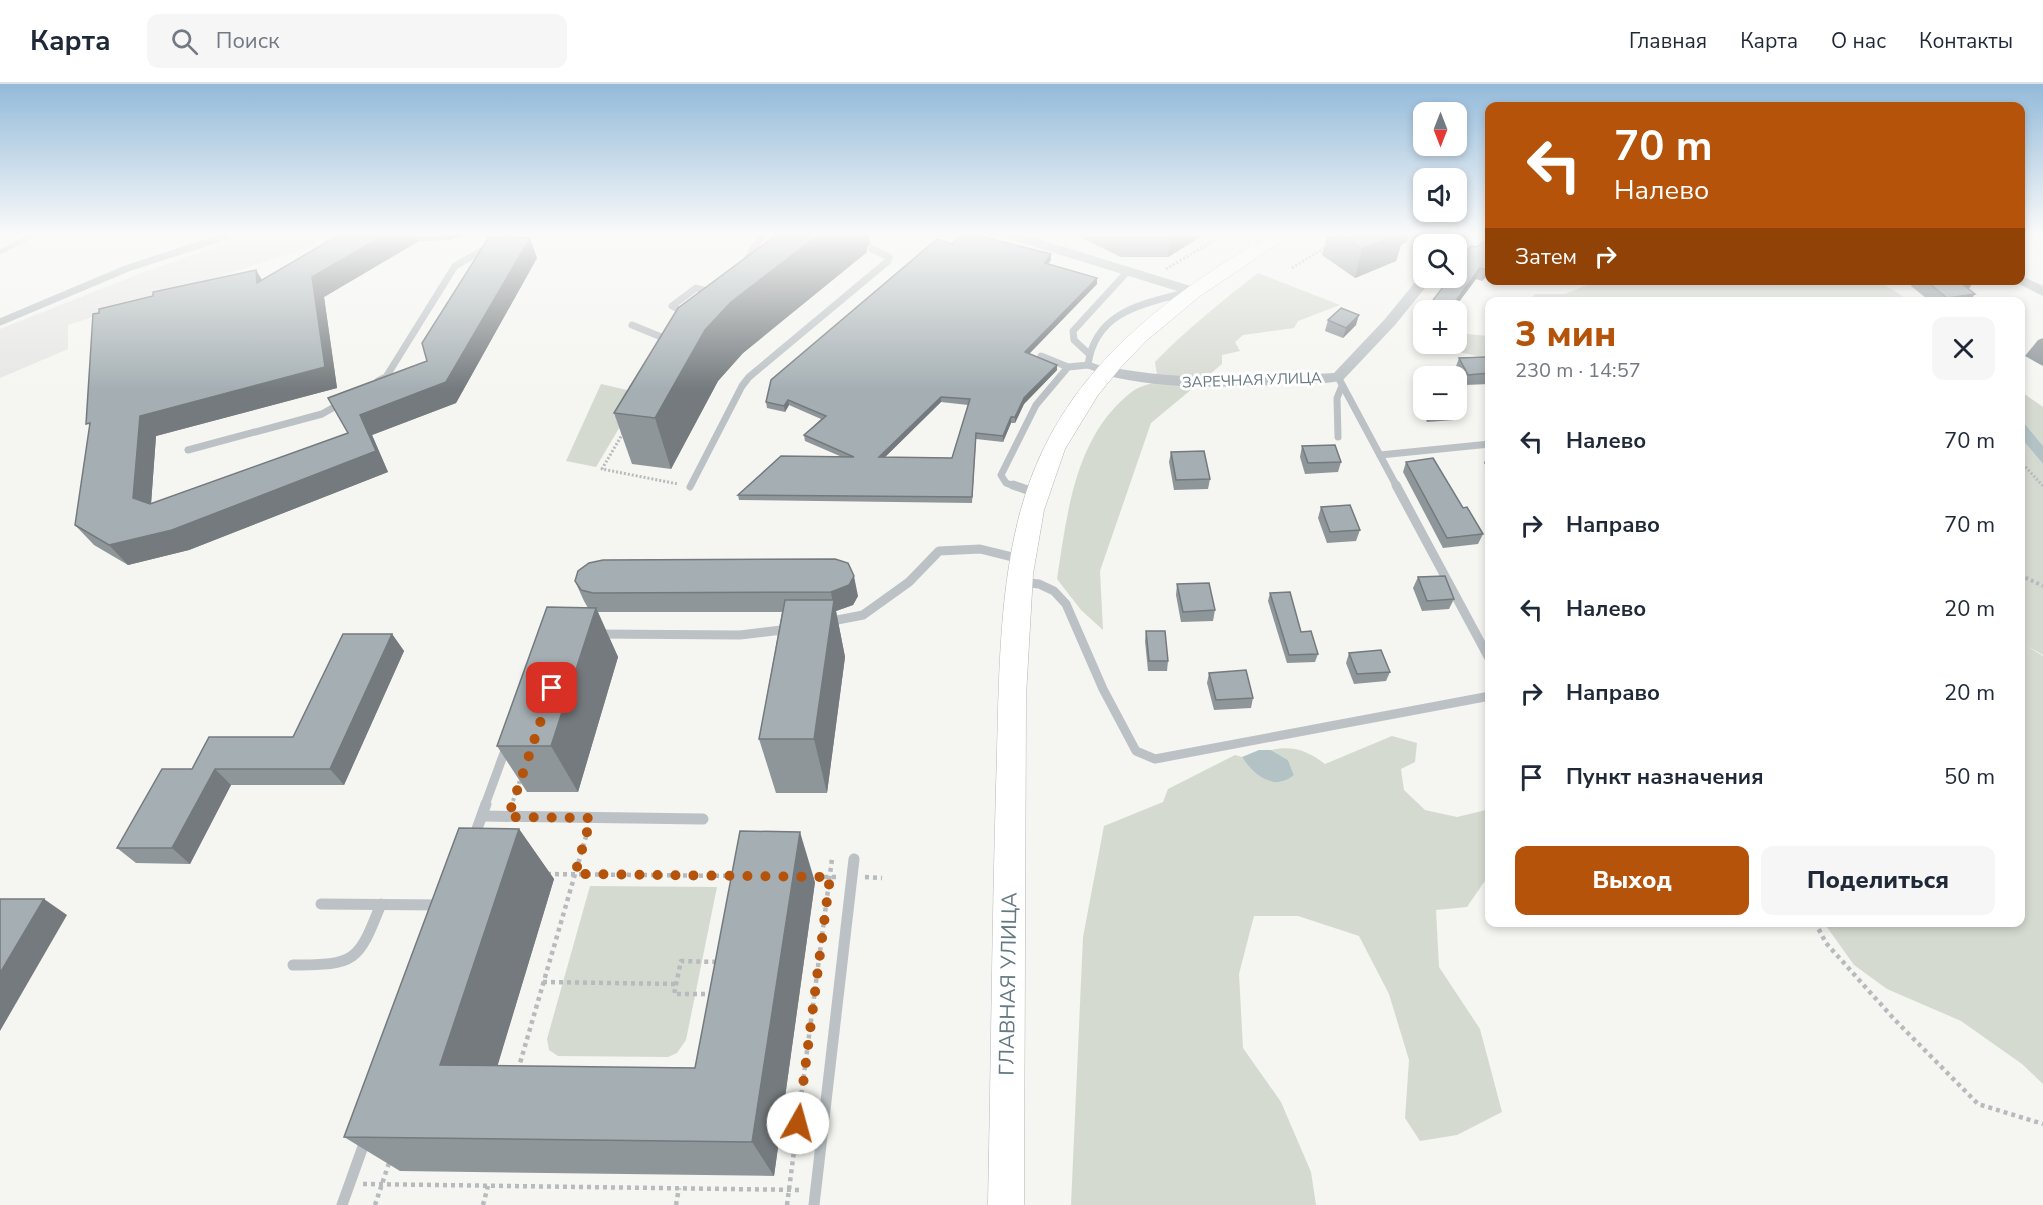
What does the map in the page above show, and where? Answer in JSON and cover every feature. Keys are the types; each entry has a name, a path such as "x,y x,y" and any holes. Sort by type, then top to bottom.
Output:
{"main road":[{"name":"ГЛАВНАЯ УЛИЦА","path":"1006,1205 1010,764 1021,559 1036,493 1069,421 1097,368 1201,285"}],"street":[{"path":"1172,285 1192,291"},
{"name":"ЗАРЕЧНАЯ УЛИЦА","path":"1097,368 1126,376 1192,383 1340,382 1418,288"}],"lane":[{"path":"0,322 87,285"},
{"path":"368,387 386,377 443,285"},
{"path":"690,487 742,386 860,285"},
{"path":"1097,368 1088,353 1074,340 1073,332 1115,285"},
{"path":"695,318 672,306 696,288 723,297"},
{"path":"1088,353 1091,343 1116,315 1192,291"},
{"path":"632,324 677,341"},
{"path":"1041,357 1068,367 1097,368"},
{"path":"1036,493 1006,483 1001,475 1035,405 1068,367"},
{"path":"1338,437 1337,398 1340,382"},
{"path":"1340,382 1485,651"},
{"path":"188,450 322,414 350,398"},
{"path":"1380,455 1485,444"},
{"path":"813,626 863,615 909,582 939,551 980,549 1021,559"},
{"path":"1018,582 1039,584 1054,591 1066,604 1103,689 1136,751 1155,759 1485,697"},
{"path":"586,634 740,635 803,627"},
{"path":"470,850 513,731"},
{"path":"482,816 703,819"},
{"path":"814,1205 854,859"},
{"path":"321,904 450,905"},
{"path":"293,965 339,966 353,961 363,950 381,904"},
{"path":"342,1205 370,1128"}],"path":[{"path":"626,429 602,469 690,487"},
{"path":"2025,466 2043,486"},
{"path":"2025,577 2043,586"},
{"path":"508,817 522,774"},
{"path":"528,1076 516,1076 591,818"},
{"path":"787,1205 832,859"},
{"path":"735,879 738,867"},
{"path":"542,874 735,879 748,876"},
{"path":"807,877 882,878"},
{"path":"1818,927 1833,952 1894,1019 1978,1104 2043,1124"},
{"path":"717,973 722,951"},
{"path":"713,994 674,994 681,961 720,962"},
{"path":"543,982 676,984"},
{"path":"711,1005 715,984"},
{"path":"375,1205 393,1151"},
{"path":"350,1184 816,1190"},
{"path":"483,1205 488,1186"},
{"path":"676,1205 679,1188"}],"shaded area":[{"path":"110,285 192,285 68,325 68,349 0,378 0,329"},
{"path":"1243,285 1290,285 1340,305 1298,321 1294,328 1243,335 1235,342 1240,351 1222,355 1222,364 1151,423 1100,571 1103,630 1081,610 1057,579 1070,502 1077,477 1098,429 1113,409 1136,389 1158,381 1155,362"},
{"path":"1586,285 1886,285 1904,297 1532,297 1535,294 1565,294"},
{"path":"1467,334 1485,336 1485,358 1467,354"},
{"path":"601,384 640,393 596,467 566,461"},
{"path":"2025,394 2043,407 2043,446 2025,424"},
{"path":"2025,424 2043,446 2043,464 2025,443"},
{"path":"2025,443 2043,464 2043,655 2027,646 2043,656 2043,1084 2022,1064 1961,1021 1887,989 1854,965 1827,927 2025,927"},
{"path":"1392,736 1417,743 1415,762 1401,769 1404,790 1425,810 1457,817 1485,810 1485,881 1467,907 1436,910 1439,967 1480,1029 1502,1112 1457,1135 1420,1141 1405,1118 1409,1060 1389,994 1359,936 1298,916 1254,916 1239,974 1243,1048 1281,1102 1311,1172 1316,1205 1071,1205 1083,937 1104,826 1163,802 1168,789 1235,755 1242,757 1258,775 1272,782 1286,780 1294,775 1288,760 1271,750 1286,748 1300,750 1325,764"},
{"path":"1259,750 1271,750 1288,760 1294,775 1286,780 1272,782 1258,775 1242,757"},
{"path":"590,886 717,887 686,1040 677,1053 668,1057 558,1056 549,1050 547,1039"}],"building":[{"path":"184,285 313,285 325,367 140,416 133,498 150,504 348,433 328,398 427,361 422,343 458,285 502,285 446,382 360,415 376,451 172,530 109,545 75,525 90,423 86,424 93,314 99,313 99,309 153,296 153,292"},
{"path":"709,285 753,285 731,302 705,330 655,418 614,413 678,308"},
{"path":"882,285 1090,285 1025,352 1057,365 1024,398 1015,417 1011,417 1003,436 976,433 972,497 738,495 781,456 854,457 804,435 826,416 788,400 784,406 766,402 771,380","holes":["941,397 970,399 952,458 879,457"]},
{"path":"1931,285 1964,285 1975,294 1954,297 1946,297"},
{"path":"1442,288 1465,288 1456,300 1433,300"},
{"path":"1341,308 1359,315 1346,328 1328,320"},
{"path":"1485,357 1485,373 1468,375 1467,366 1463,366 1459,358"},
{"path":"1335,445 1341,462 1308,463 1302,446"},
{"path":"1204,451 1210,479 1176,480 1171,452"},
{"path":"1433,458 1463,508 1467,507 1483,534 1447,538 1406,462"},
{"path":"1350,505 1360,530 1330,532 1321,507"},
{"path":"835,559 848,563 854,576 849,585 831,592 593,593 581,590 575,581 578,571 589,563 603,560"},
{"path":"1445,576 1454,599 1427,601 1418,577"},
{"path":"1209,583 1215,610 1183,612 1177,584"},
{"path":"1290,592 1301,632 1311,631 1318,654 1289,655 1270,593"},
{"path":"785,600 834,600 814,739 759,739"},
{"path":"547,607 596,608 551,746 497,746"},
{"path":"1146,631 1165,631 1168,661 1149,661"},
{"path":"343,634 392,634 330,769 215,769 172,848 117,848 162,769 192,769 209,737 293,737"},
{"path":"1381,650 1390,672 1357,674 1349,653"},
{"path":"1246,670 1253,698 1216,700 1209,673"},
{"path":"459,828 519,829 440,1065 695,1068 740,831 800,832 752,1142 344,1137"},
{"path":"0,899 44,899 0,973"}],"route":[{"path":"552,688 508,817 591,818 575,874 830,877 798,1123"}]}
